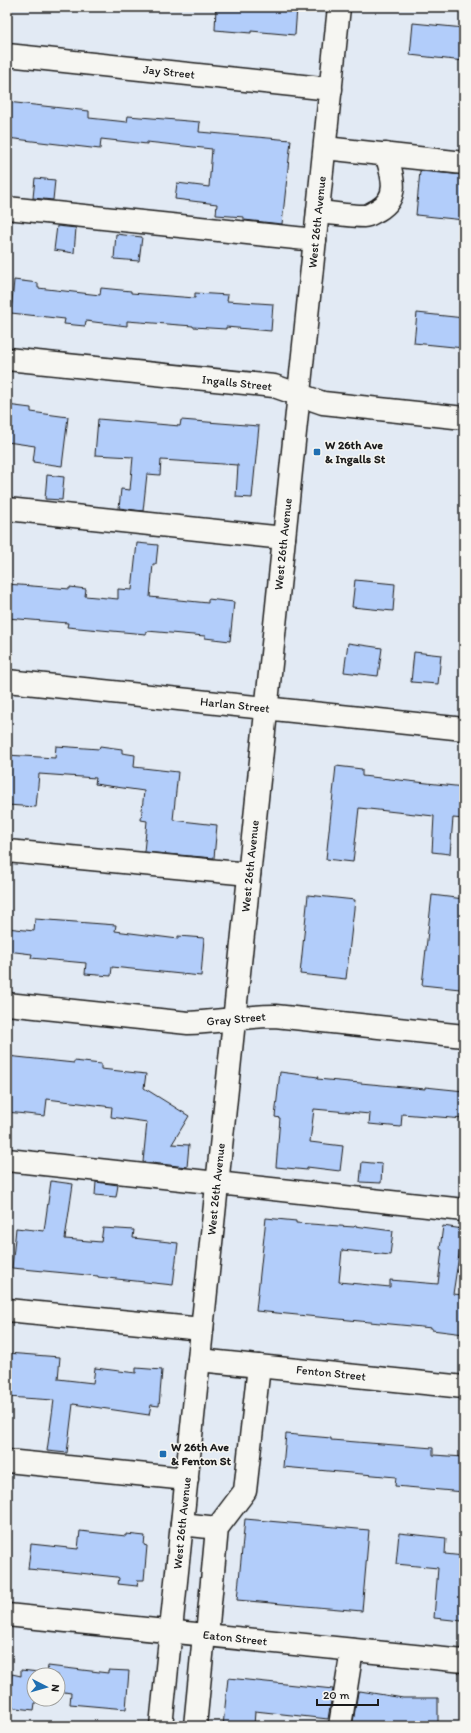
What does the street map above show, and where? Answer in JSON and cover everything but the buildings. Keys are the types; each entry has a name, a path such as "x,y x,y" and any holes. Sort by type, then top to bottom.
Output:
{"street":[{"name":"West 26th Avenue","path":"161,1726 339,7"},
{"name":"Jay Street","path":"7,55 331,89"},
{"path":"324,148 464,163"},
{"path":"318,212 366,216 387,203 393,191 393,177 386,154"},
{"path":"7,208 315,240"},
{"name":"Ingalls Street","path":"7,359 274,386 324,403 464,418"},
{"path":"7,509 284,538"},
{"name":"Harlan Street","path":"7,681 464,729"},
{"path":"7,851 249,874"},
{"name":"Gray Street","path":"7,1004 188,1023 257,1016 275,1016 464,1036"},
{"path":"7,1160 464,1210"},
{"path":"7,1310 202,1329"},
{"name":"Fenton Street","path":"199,1360 464,1387"},
{"path":"196,1726 217,1528 245,1492 259,1366"},
{"path":"7,1461 187,1479"},
{"path":"182,1524 217,1528"},
{"name":"Eaton Street","path":"7,1615 464,1661"},
{"path":"340,1726 352,1650"}],"place":[{"name":"W 26th Ave & Ingalls St","path":"317,452"},
{"name":"W 26th Ave & Fenton St","path":"163,1454"}]}
